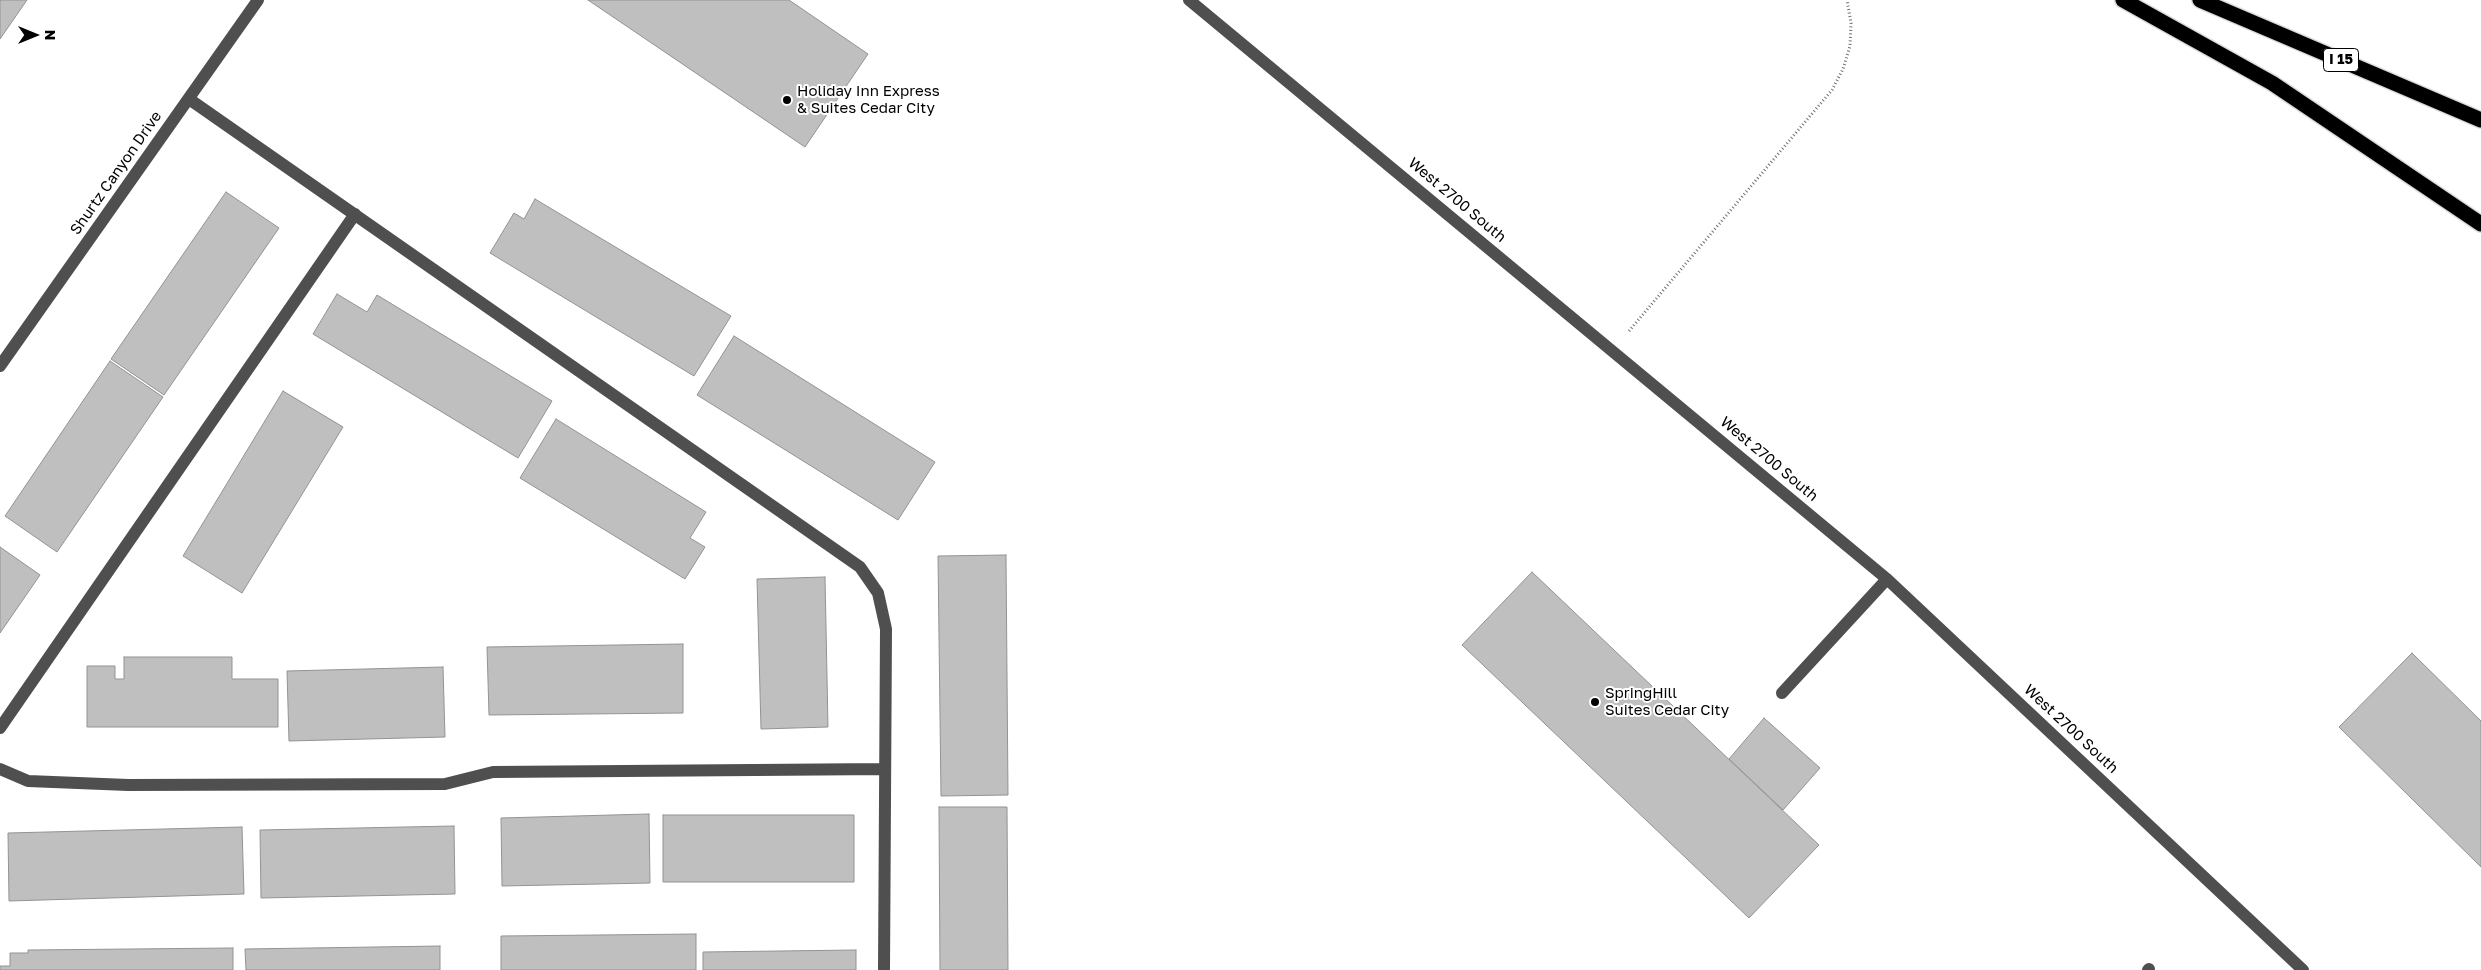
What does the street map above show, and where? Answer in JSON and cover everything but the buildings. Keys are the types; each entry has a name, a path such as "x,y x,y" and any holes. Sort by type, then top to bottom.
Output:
{"highway":[{"path":"2123,0 2272,83 2481,224"},
{"name":"I 15","path":"2200,0 2481,120"}],"street":[{"name":"Shurtz Canyon Drive","path":"0,366 258,0"},
{"name":"West 2700 South","path":"1189,0 1887,579 2303,970"},
{"path":"189,98 860,567 878,593 886,629 884,970"},
{"path":"0,728 355,214"},
{"path":"1782,693 1887,579"},
{"path":"0,769 28,781 128,785 444,784 493,772 885,769"}],"path":[{"path":"1613,350 1832,90 1843,69 1850,46 1851,23 1847,0"}],"place":[{"name":"Holiday Inn Express & Suites Cedar City","path":"787,100"},
{"name":"SpringHill Suites Cedar City","path":"1595,702"}]}
